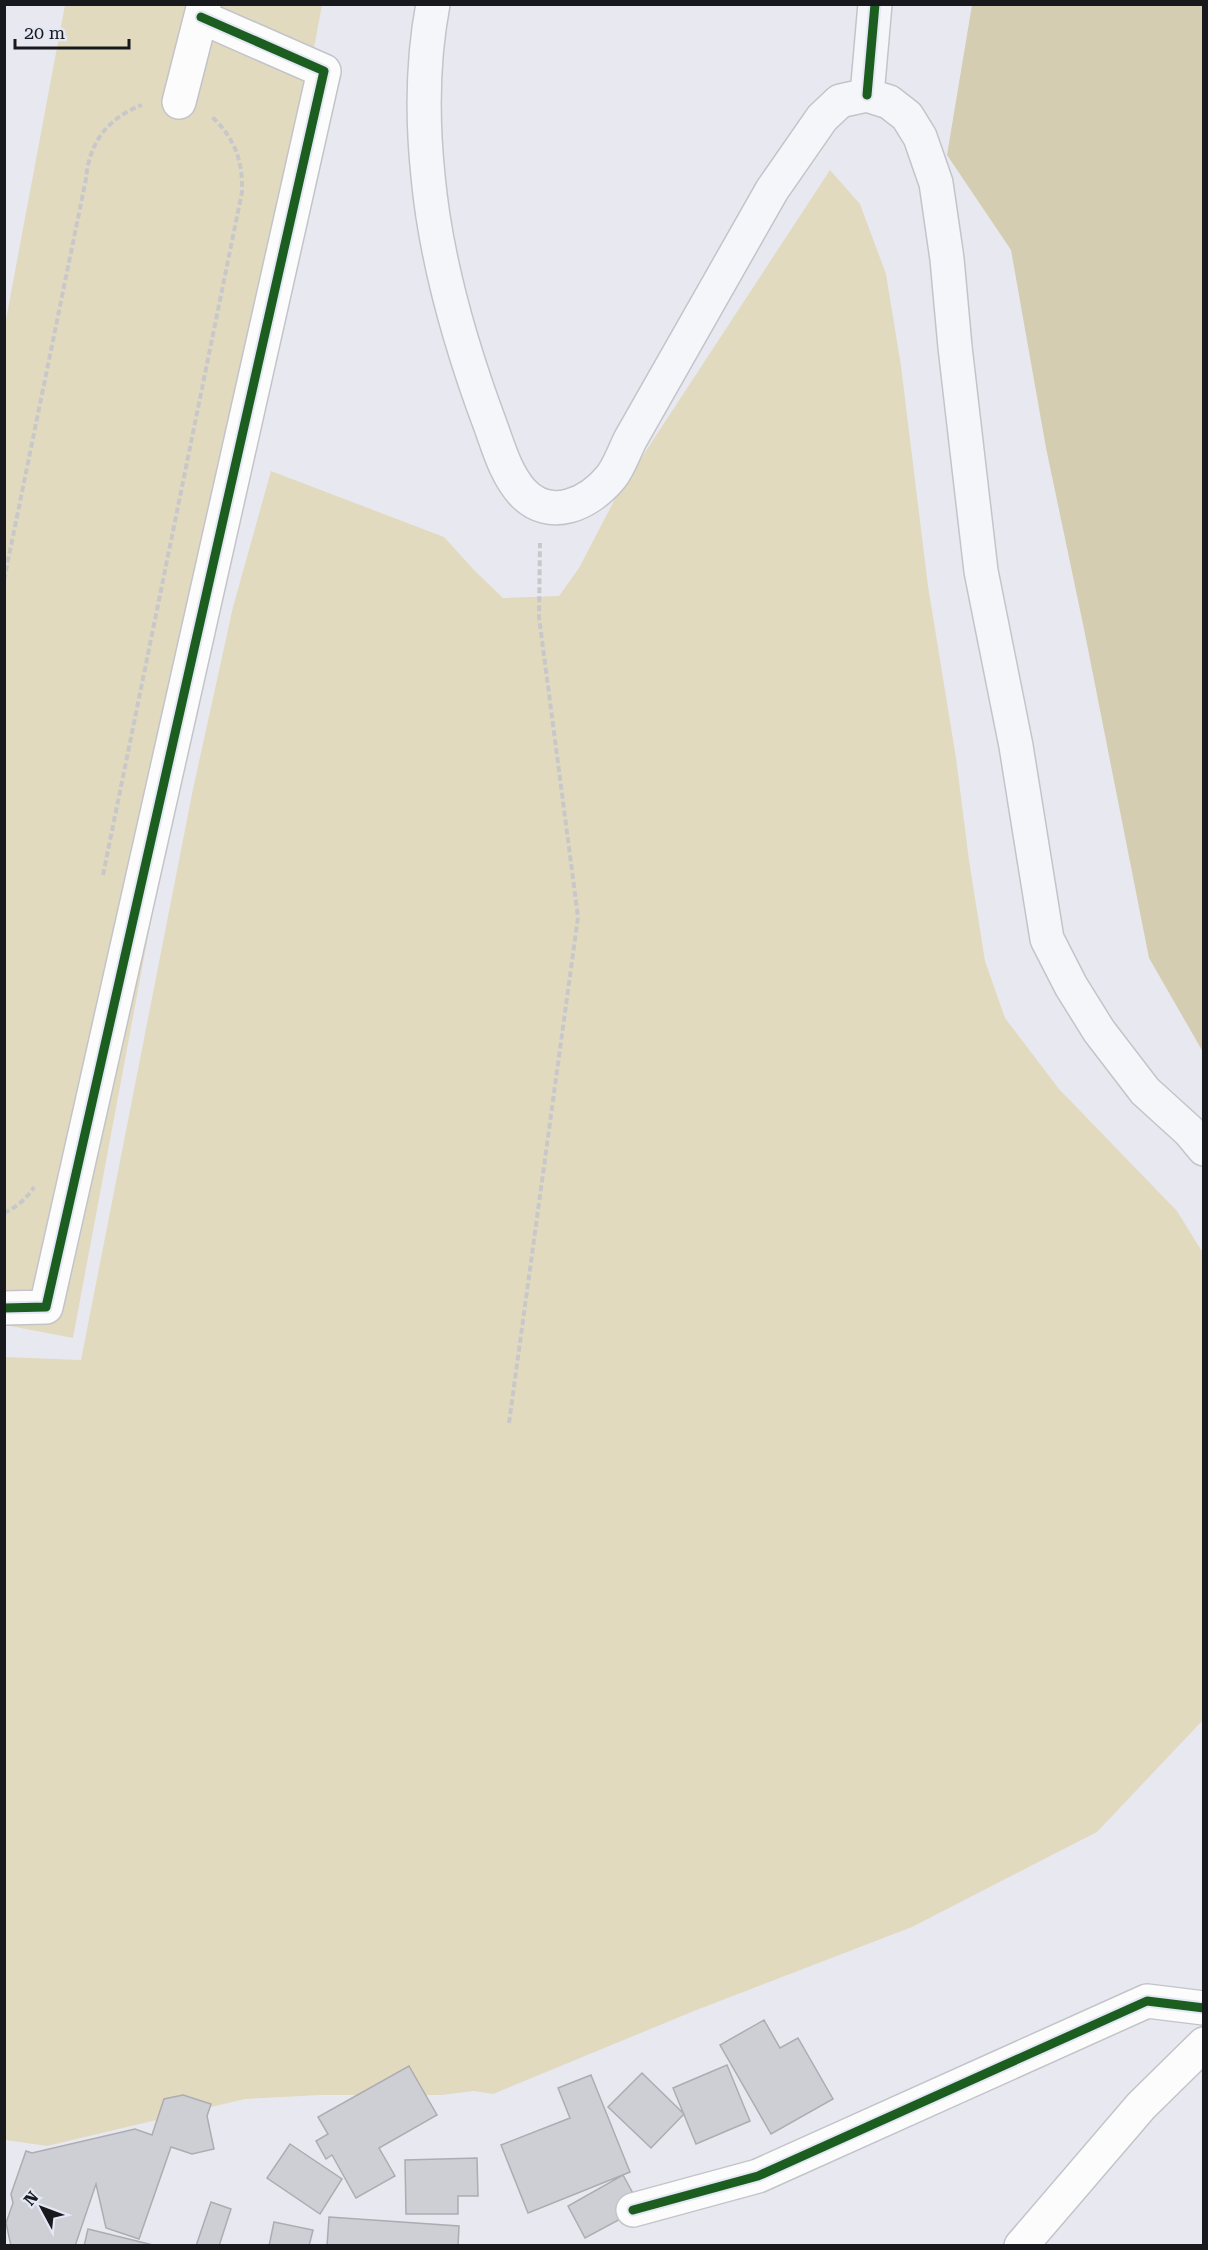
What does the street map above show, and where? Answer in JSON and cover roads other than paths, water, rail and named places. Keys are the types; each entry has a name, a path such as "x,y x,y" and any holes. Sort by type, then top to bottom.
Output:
{"main road":[{"path":"433,4 423,78 428,177 436,232 451,300 475,383 507,469 523,493 541,505 563,509 590,498 613,476 630,440 772,190 822,118 840,101 867,95 889,102 907,116 920,137 936,183 947,259 981,571 1016,747 1047,939 1071,987 1105,1040 1144,1091 1189,1131 1203,1149"},
{"path":"867,95 874,4"}],"street":[{"path":"4,1308 46,1306 324,71 202,11 179,102"},
{"path":"633,2210 758,2176 1147,2001 1203,2008"},
{"path":"1021,2246 1141,2106 1203,2044"}]}
